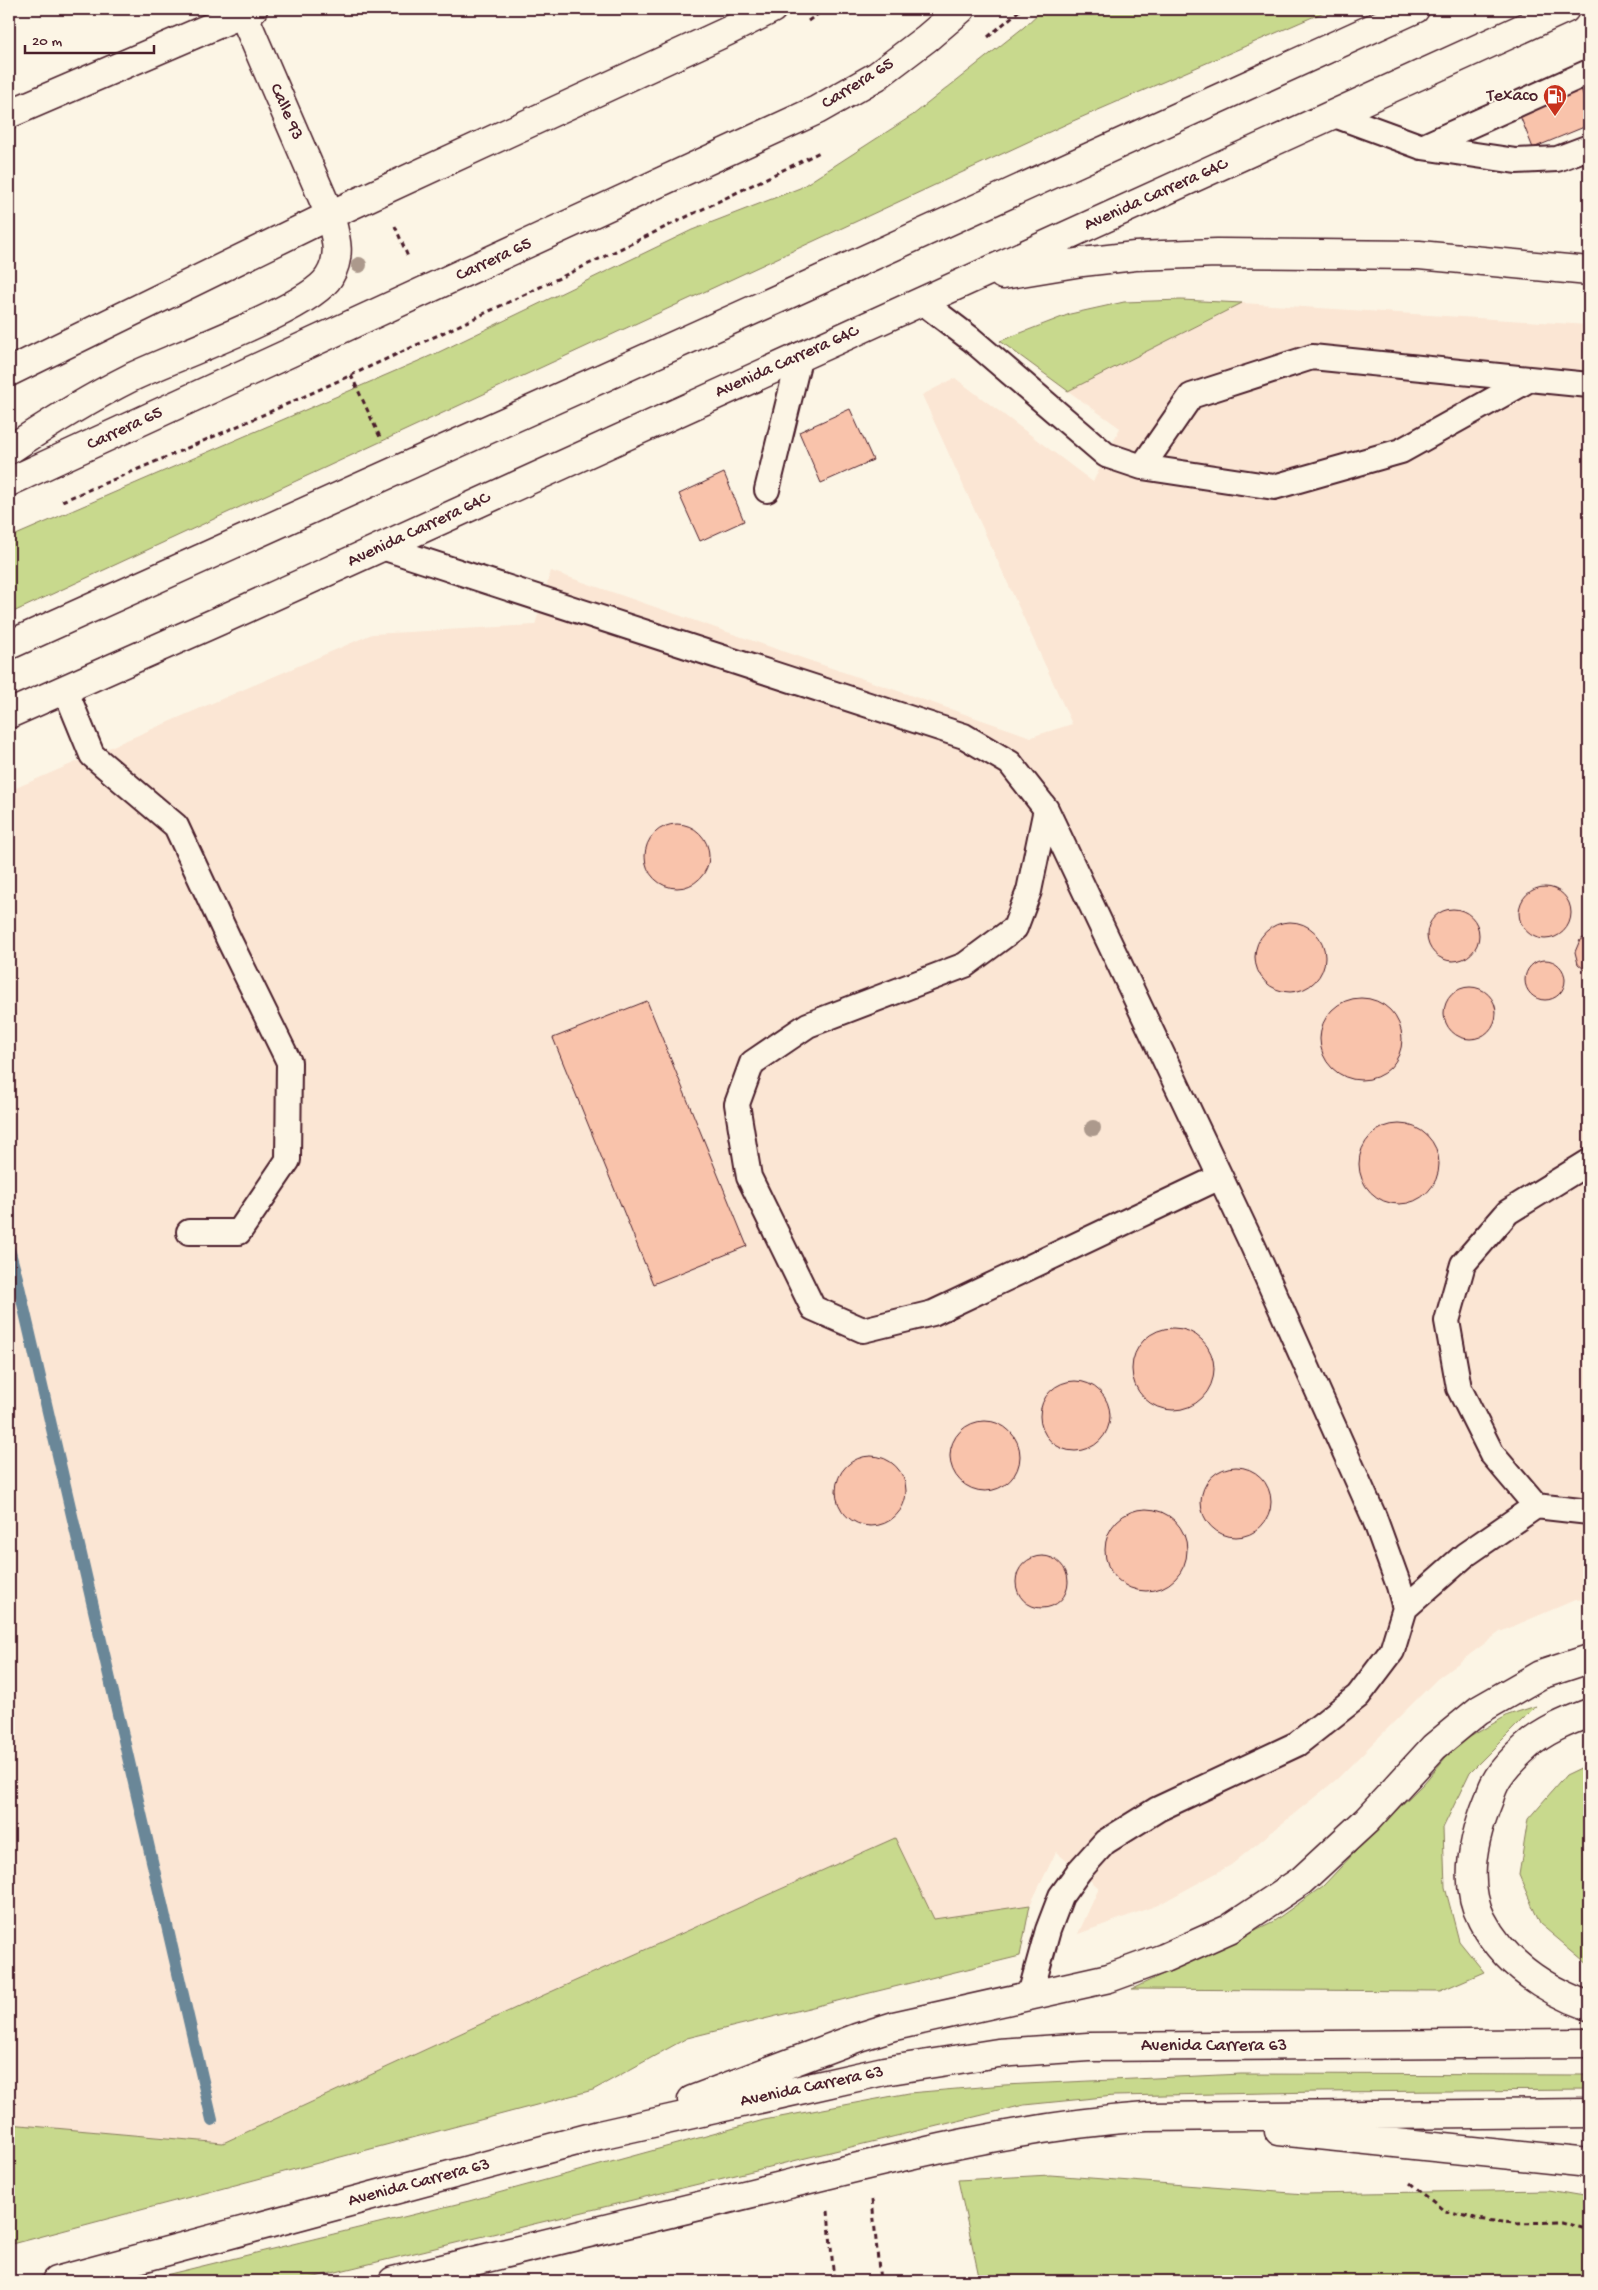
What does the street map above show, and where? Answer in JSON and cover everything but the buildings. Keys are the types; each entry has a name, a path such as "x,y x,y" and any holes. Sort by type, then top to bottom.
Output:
{"main road":[{"path":"9,372 330,215 772,9"},
{"name":"Carrera 65","path":"9,482 817,110 876,76 928,38 961,9"},
{"path":"9,645 800,289 1414,9"},
{"name":"Avenida Carrera 64C","path":"9,714 382,547 800,355 1565,9"},
{"path":"9,114 246,10"},
{"name":"Calle 93","path":"9,450 79,405 131,378 267,318 310,296 329,278 338,259 338,245 330,215 246,10"},
{"path":"966,281 1082,262 1135,256 1217,253 1419,255 1589,270"},
{"path":"599,2135 859,2037 894,2026 1109,1978 1164,1958 1228,1930 1301,1881 1368,1820 1434,1746 1479,1710 1540,1675 1589,1659"},
{"path":"1589,1713 1566,1721 1527,1746 1497,1779 1478,1826 1471,1868 1474,1894 1481,1920 1500,1948 1526,1973 1564,1997 1589,2006"},
{"name":"Avenida Carrera 63","path":"56,2281 599,2135 884,2071 998,2052 1088,2047 1589,2043"},
{"path":"393,2281 868,2165 1027,2130 1086,2121 1146,2117 1589,2113"},
{"path":"1146,2117 1589,2163"}],"lane":[{"path":"1422,147 1589,72"},
{"path":"1332,114 1422,147 1516,162 1557,159 1589,147"},
{"path":"921,301 971,339 1106,455 1142,467 1274,487 1401,451 1530,379"},
{"path":"767,490 800,355"},
{"path":"1142,467 1191,396 1312,357 1589,385"},
{"path":"382,547 964,736 1010,764 1046,809 1220,1177 1374,1517 1405,1608 1392,1651 1358,1696 1297,1744 1158,1809 1105,1842 1079,1871 1061,1896 1048,1930 1030,1995"},
{"path":"65,690 92,756 176,826 289,1062 288,1160 238,1232 189,1232"},
{"path":"1046,809 1029,891 1015,928 965,966 808,1025 752,1063 737,1104 748,1177 813,1308 863,1330 933,1313 1220,1177"},
{"path":"1536,1506 1492,1454 1459,1388 1447,1321 1464,1264 1508,1212 1589,1162"},
{"path":"1405,1608 1465,1556 1536,1506 1589,1512"}],"path":[{"path":"392,218 411,264"},
{"path":"351,374 396,470"},
{"path":"868,2165 880,2281"},
{"path":"825,2175 834,2281"},
{"path":"1409,2182 1442,2209 1475,2219 1514,2223 1562,2222 1589,2230"}],"shaded area":[{"path":"1242,303 1589,325 1589,1599 1575,1600 1500,1632 1437,1679 1337,1779 1231,1865 1158,1905 1078,1934 1099,1888 1056,1852 1030,1905 934,1920 895,1838 535,1999 223,2143 9,2124 9,791 372,634 535,625 551,571 1031,737 1072,724 922,395 955,378 1093,482 1120,428 1068,391"}],"green space":[{"path":"1043,9 1331,9 1073,121 9,614 9,538 437,353 692,230 800,188 913,115 1024,27"},
{"path":"1181,300 1242,303 1068,391 1000,341 1070,314 1124,302"},
{"path":"1536,1706 1470,1772 1443,1828 1445,1887 1459,1941 1484,1972 1440,1991 1132,1989 1274,1921 1323,1886 1424,1783 1456,1745 1508,1715"},
{"path":"1589,1764 1589,1965 1540,1924 1519,1875 1528,1819 1566,1775"},
{"path":"895,1838 934,1919 1030,1905 1020,1956 687,2038 593,2090 9,2245 9,2124 223,2143 535,1999"},
{"path":"1241,2074 1589,2075 1589,2090 1114,2096 1024,2105 299,2281 141,2281 469,2201 764,2120 909,2093 1004,2085"},
{"path":"1050,2175 1305,2194 1548,2190 1589,2197 1589,2281 980,2281 958,2180"}],"waterway":[{"path":"9,1249 212,2120"}],"place":[{"name":"Texaco","path":"1555,117"}]}
